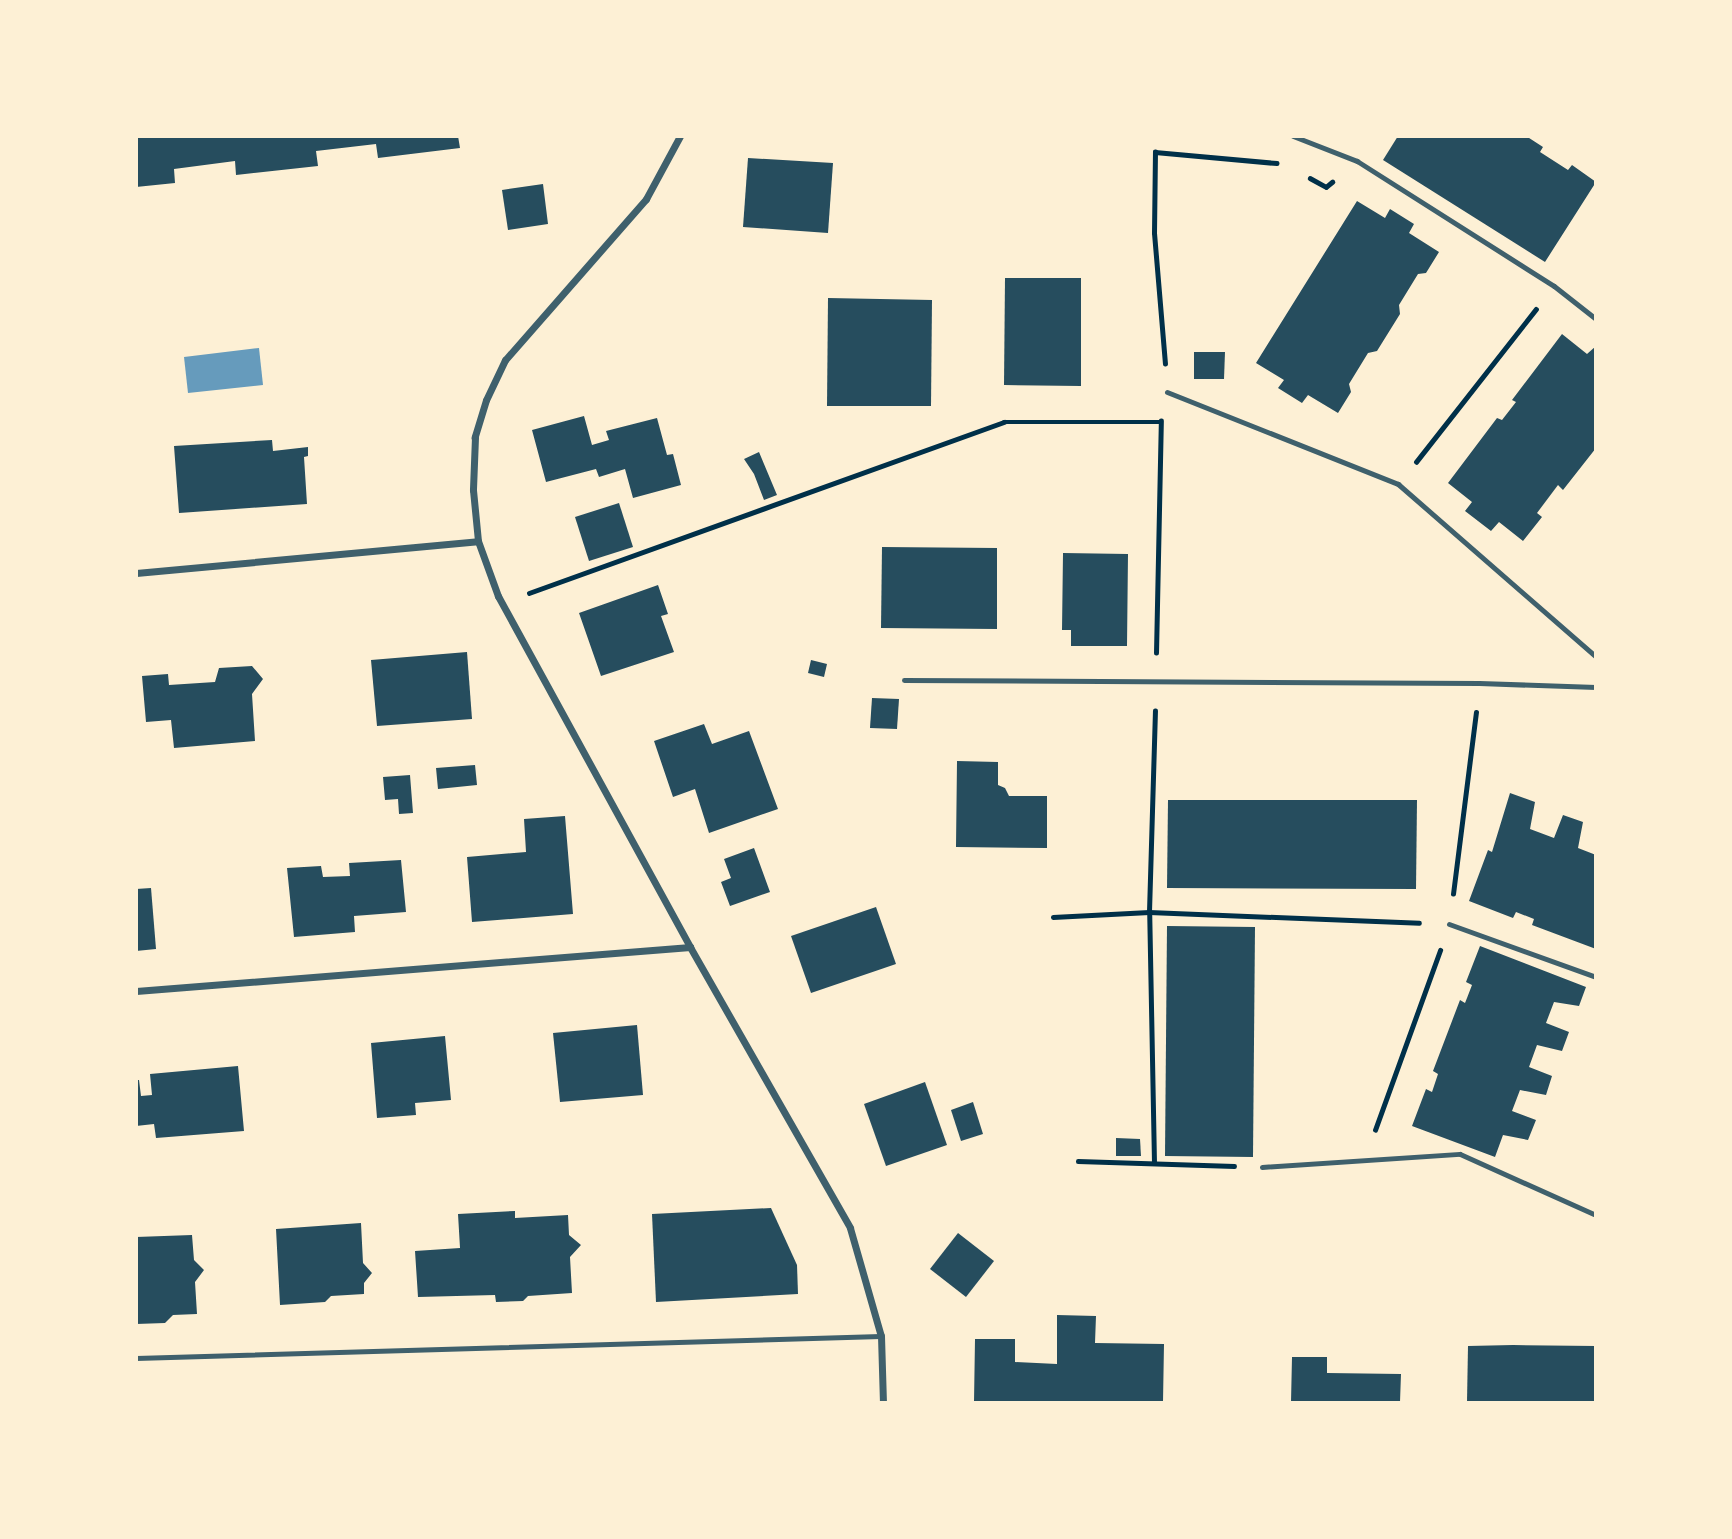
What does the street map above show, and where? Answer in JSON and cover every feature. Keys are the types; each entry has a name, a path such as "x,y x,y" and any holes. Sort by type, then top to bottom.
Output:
{"street":[{"path":"680,136 646,200 505,360 486,400 475,437 473,491 478,541 498,596 690,947 849,1228 881,1336 883,1402"},
{"path":"136,573 478,541"},
{"path":"136,991 690,947"}],"lane":[{"path":"1293,136 1357,161 1554,286 1595,319"},
{"path":"1167,392 1398,484 1595,657"},
{"path":"904,680 1155,680 1595,687"},
{"path":"1449,925 1595,977"},
{"path":"1262,1167 1460,1154 1595,1215"},
{"path":"136,1358 881,1336"}],"path":[{"path":"1154,1163 1149,912 1160,422 1167,392 1154,233 1155,152 1286,163"},
{"path":"1306,175 1326,187 1357,161"},
{"path":"1398,484 1554,286"},
{"path":"528,593 1004,422 1160,422"},
{"path":"1053,917 1149,912 1449,925"},
{"path":"1077,1161 1262,1167"}],"water":[{"path":"259,348 263,385 188,393 184,357"}],"building":[{"path":"136,136 458,136 460,148 378,158 376,144 316,151 318,166 236,175 235,161 174,169 175,183 136,187"},
{"path":"1398,136 1526,136 1543,147 1540,152 1568,170 1572,165 1596,182 1545,262 1383,160"},
{"path":"748,158 833,163 828,233 743,227"},
{"path":"543,184 548,224 508,230 502,190"},
{"path":"1357,201 1385,218 1390,209 1414,224 1409,233 1439,252 1426,273 1418,274 1399,305 1400,314 1377,351 1368,353 1349,384 1351,392 1338,413 1308,395 1302,403 1278,388 1284,380 1256,363"},
{"path":"1005,278 1081,278 1081,386 1004,385"},
{"path":"828,298 932,300 931,406 827,406"},
{"path":"1562,334 1587,354 1596,346 1596,448 1563,490 1558,485 1537,513 1542,517 1523,541 1499,522 1491,531 1465,511 1472,502 1448,483 1497,418 1502,420 1516,402 1512,400"},
{"path":"1194,352 1225,352 1224,379 1194,379"},
{"path":"584,416 592,445 609,440 606,431 657,418 667,455 673,454 681,485 633,498 625,469 599,477 596,469 546,482 532,430"},
{"path":"272,440 273,451 308,447 308,456 304,457 307,504 179,513 174,446"},
{"path":"759,452 777,495 764,500 754,474 744,459"},
{"path":"619,503 633,547 589,561 575,517"},
{"path":"882,547 997,548 997,629 881,628"},
{"path":"1063,553 1128,554 1127,646 1071,646 1071,630 1062,630"},
{"path":"658,585 668,614 661,616 674,652 601,676 579,613"},
{"path":"467,652 472,719 377,726 371,660"},
{"path":"811,660 827,664 824,677 808,673"},
{"path":"252,666 263,679 252,694 255,741 174,748 171,720 146,722 142,676 168,674 169,685 215,682 219,668"},
{"path":"872,698 899,699 897,729 870,728"},
{"path":"704,724 712,744 749,731 778,809 709,833 695,789 673,797 654,741"},
{"path":"957,761 998,762 998,785 1005,788 1009,796 1047,796 1047,848 956,847"},
{"path":"475,765 477,785 438,789 436,768"},
{"path":"410,775 413,813 399,814 398,799 385,800 383,777"},
{"path":"1510,793 1535,802 1530,829 1554,838 1563,815 1583,822 1578,848 1596,855 1596,949 1532,925 1534,919 1516,912 1513,918 1469,901 1488,850 1492,852"},
{"path":"1168,800 1417,800 1416,889 1167,888"},
{"path":"565,816 573,914 472,922 467,857 526,852 524,819"},
{"path":"754,848 770,892 730,906 721,882 731,878 724,859"},
{"path":"401,860 406,912 354,916 355,932 294,937 287,868 321,866 323,877 350,876 349,863"},
{"path":"151,888 156,949 136,951 136,889"},
{"path":"876,907 896,964 811,993 791,936"},
{"path":"1167,926 1255,927 1253,1157 1165,1156"},
{"path":"1480,946 1586,987 1579,1006 1554,1002 1546,1023 1569,1032 1562,1051 1537,1045 1529,1067 1552,1076 1546,1095 1520,1090 1512,1111 1536,1120 1528,1140 1503,1135 1495,1157 1412,1126 1426,1089 1432,1092 1438,1074 1433,1071 1460,1000 1465,1003 1472,985 1466,982"},
{"path":"637,1025 643,1095 560,1102 553,1033"},
{"path":"445,1036 451,1100 415,1103 416,1115 377,1118 371,1043"},
{"path":"238,1066 244,1131 156,1138 154,1124 136,1126 136,1080 139,1080 141,1096 152,1095 150,1074"},
{"path":"925,1082 947,1145 886,1166 864,1104"},
{"path":"973,1102 983,1134 961,1141 951,1110"},
{"path":"1116,1138 1140,1139 1141,1156 1116,1156"},
{"path":"771,1208 797,1265 798,1294 656,1302 652,1214"},
{"path":"515,1211 515,1218 568,1215 569,1235 581,1245 570,1257 572,1293 528,1296 523,1301 496,1302 495,1295 418,1297 415,1251 460,1248 458,1214"},
{"path":"361,1223 363,1263 372,1273 364,1283 364,1294 331,1296 325,1302 280,1305 276,1229"},
{"path":"958,1233 994,1261 966,1297 930,1269"},
{"path":"192,1235 194,1260 204,1270 195,1282 197,1314 173,1315 165,1323 136,1324 136,1237"},
{"path":"1057,1315 1096,1316 1095,1343 1164,1344 1163,1402 974,1402 975,1339 1015,1339 1015,1362 1057,1364"},
{"path":"1468,1346 1596,1346 1596,1402 1467,1402"},
{"path":"1292,1357 1327,1357 1327,1373 1401,1374 1400,1402 1291,1402"}]}
